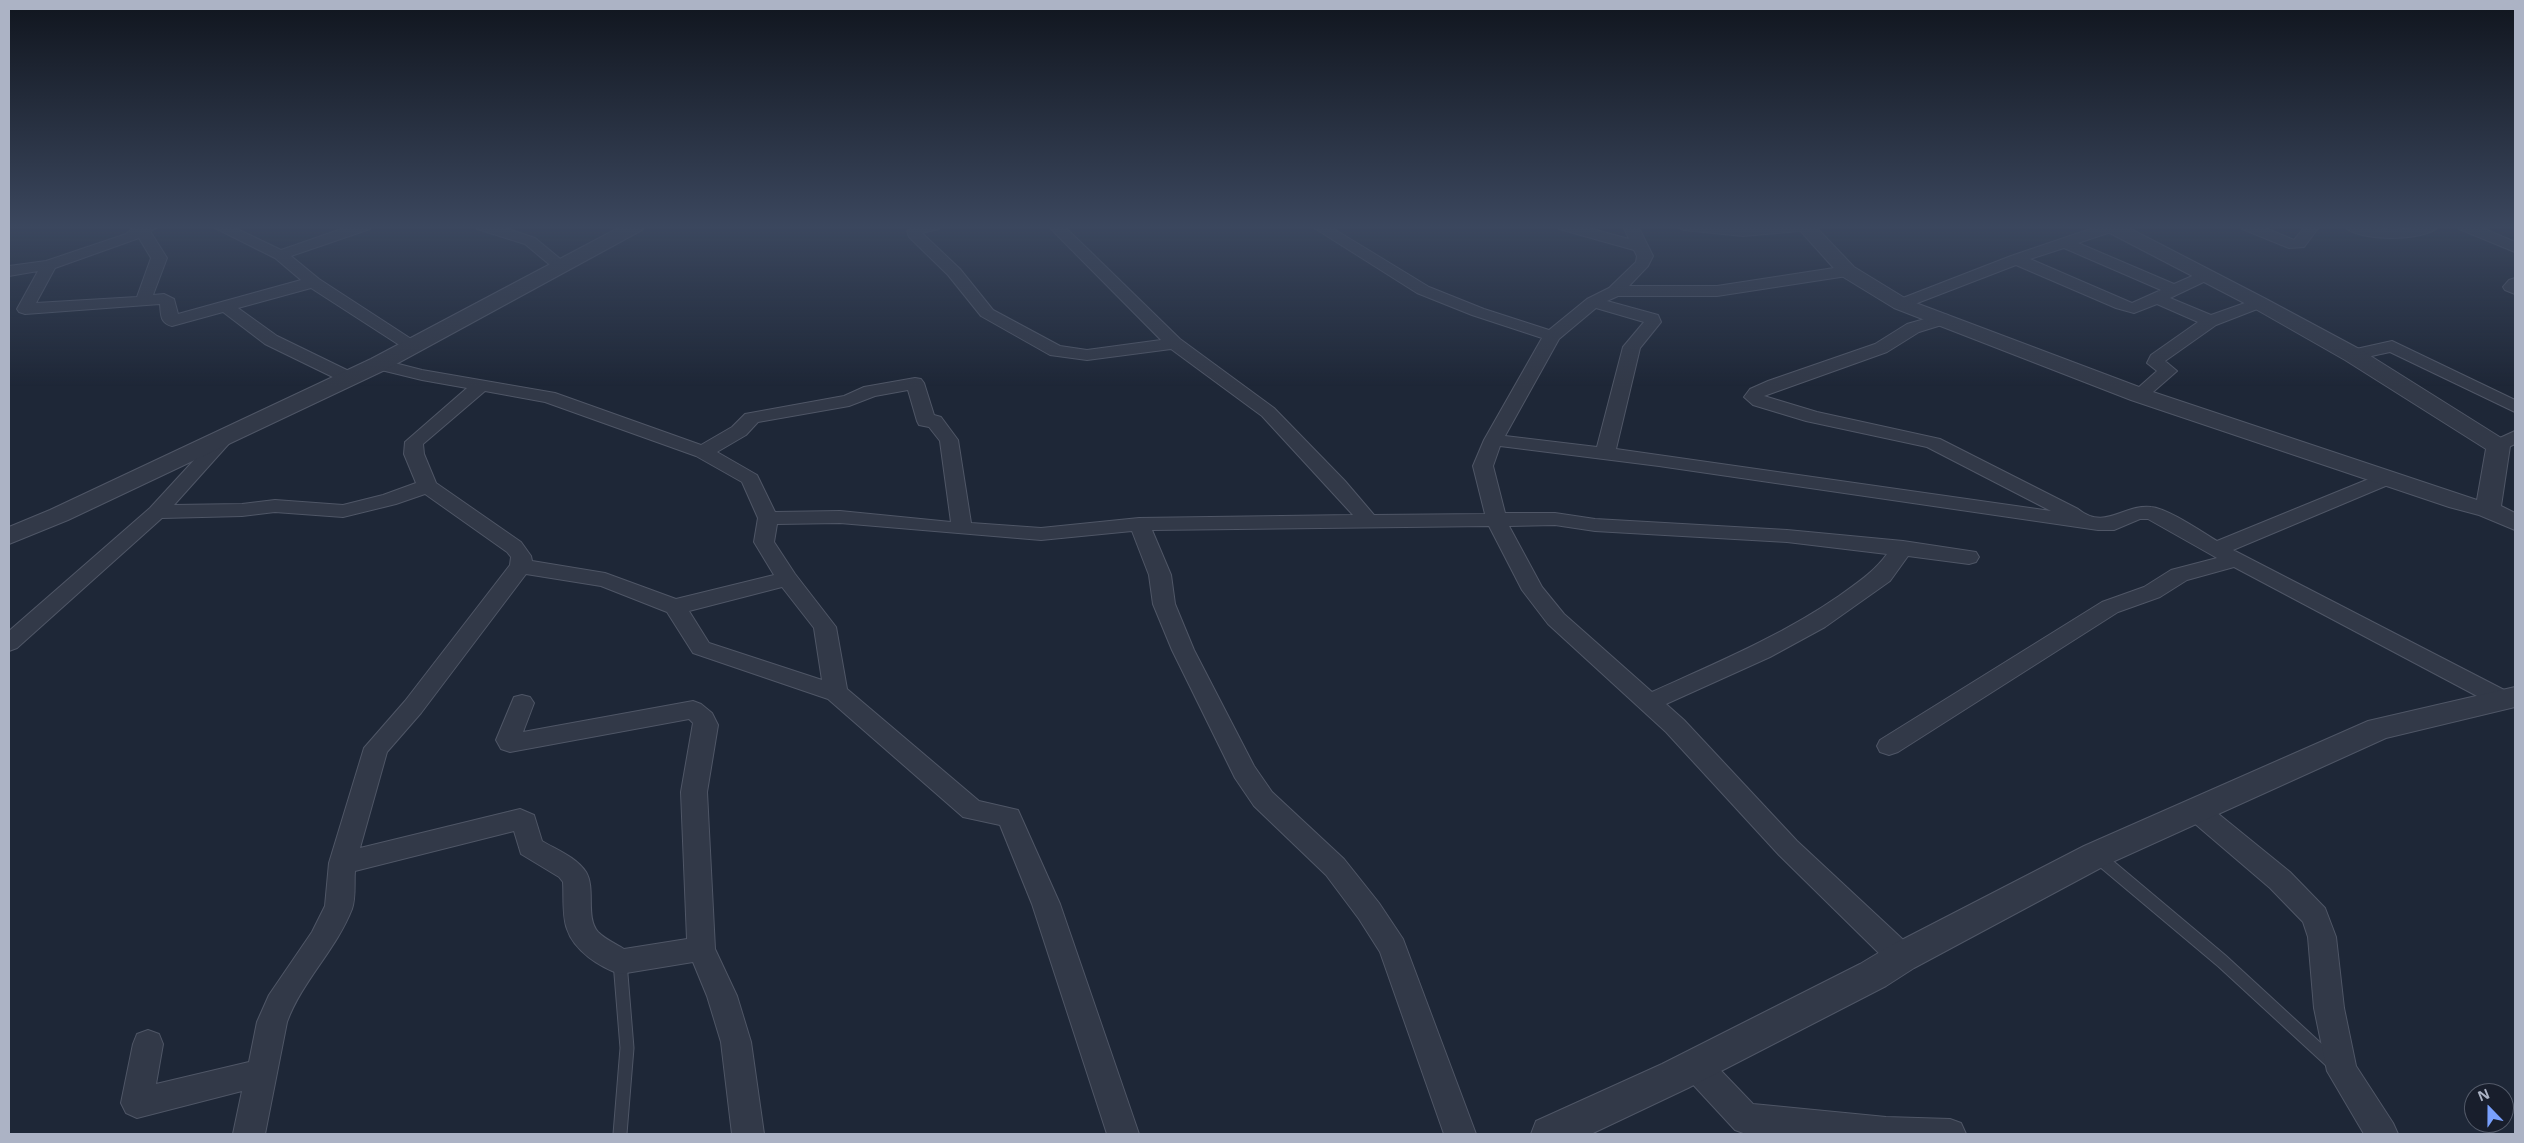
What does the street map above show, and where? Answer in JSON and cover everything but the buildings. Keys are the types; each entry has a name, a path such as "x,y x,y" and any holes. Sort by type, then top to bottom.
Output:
{"street":[{"path":"41,279 25,309 164,300 168,302 170,320 172,321 313,282"},
{"path":"143,301 151,279"},
{"path":"310,279 413,346"},
{"path":"9,536 225,438 379,364 539,279"},
{"path":"960,279 987,313 1056,351 1087,355 1174,343"},
{"path":"1110,279 1174,343 1268,412 1338,485 1369,522"},
{"path":"1406,279 1423,290 1478,312 1552,336"},
{"path":"1627,279 1615,291 1593,302 1552,336 1493,440 1483,466 1496,522 1533,590 1543,604 1604,664 1650,702 1675,726 1788,848 1902,957"},
{"path":"1615,291 1718,291 1793,279"},
{"path":"1861,279 1902,304 2139,395 2488,510 2515,522"},
{"path":"1902,304 1964,279"},
{"path":"2063,279 2122,305 2134,308 2140,307 2155,297 2195,279"},
{"path":"2149,279 2173,290"},
{"path":"2216,279 2507,442 2488,510"},
{"path":"2515,284 2510,286 2515,289"},
{"path":"2155,297 2210,321"},
{"path":"1593,302 1652,319 1653,322 1632,348 1605,454"},
{"path":"2139,395 2168,372 2156,363 2157,359 2210,321 2259,302"},
{"path":"227,307 271,340 349,378"},
{"path":"1942,319 1914,328 1881,348 1774,385 1756,393 1753,397 1759,401 1813,417 1934,443 2071,513 2082,522"},
{"path":"2352,355 2392,346 2515,407"},
{"path":"379,364 422,375 549,397 703,452 750,479 768,518 764,542 787,579 825,627 836,693"},
{"path":"703,452 739,431 752,418 826,406 849,401 870,391 915,383 926,421 934,421 949,440 962,530"},
{"path":"249,1134 260,1073 272,1022 279,1004 322,940 339,907 342,863 376,748 413,707 521,566 520,556 514,547 427,486 414,454 414,442 481,385"},
{"path":"9,643 157,512 225,438"},
{"path":"1493,440 1605,454 2082,522 2114,524 2146,512 2162,518 2226,555 2509,698"},
{"path":"1889,746 2110,607 2152,592 2179,575 2226,555 2388,478"},
{"path":"157,512 242,510 275,506 343,511 389,500 427,486"},
{"path":"768,518 800,520 840,516 962,530 1041,534 1139,524 1496,522 1554,519 1595,525 1787,536 1969,557"},
{"path":"1139,524 1160,575 1164,604 1183,650 1244,771 1264,799 1334,867 1369,911 1393,948 1460,1134"},
{"path":"1650,702 1762,651 1817,622 1882,576 1903,548"},
{"path":"521,566 605,580 674,607 701,648 836,693 972,810 1009,817 1046,904 1123,1134"},
{"path":"674,607 787,579"},
{"path":"1550,1134 1696,1066 1873,975 1902,957 2096,855 2378,729 2509,698"},
{"path":"522,703 508,740 510,743 693,710 704,720 706,725 694,792 700,949 722,996 736,1042 748,1134"},
{"path":"2196,810 2280,880 2315,916 2322,937 2329,1008 2342,1071 2382,1134"},
{"path":"342,863 520,819 525,822 530,847 568,869 576,879 580,928 584,935 620,962 700,949"},
{"path":"148,1044 137,1103 260,1073"},
{"path":"1696,1066 1750,1126 1768,1119 1886,1132 1950,1134"}],"lane":[{"path":"2096,855 2222,961 2342,1071"},
{"path":"620,962 627,1048 620,1134"}]}
